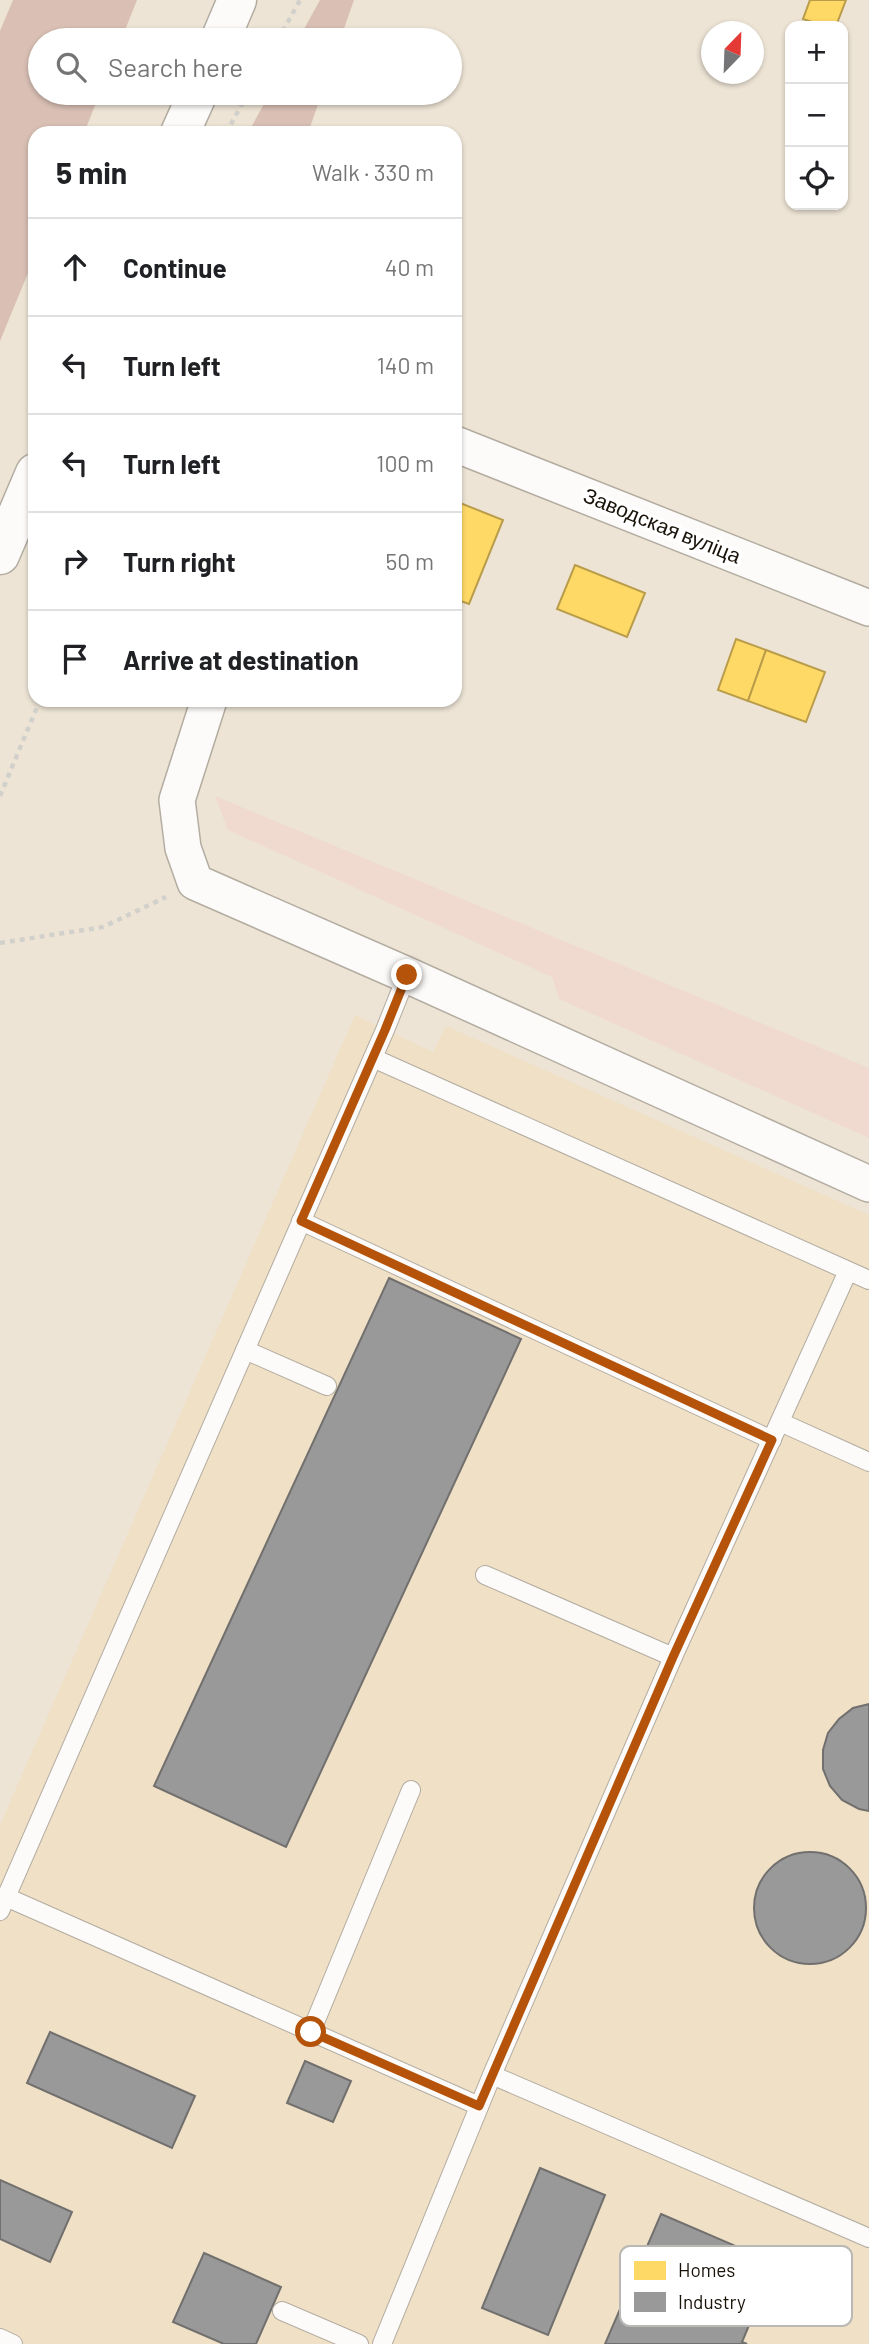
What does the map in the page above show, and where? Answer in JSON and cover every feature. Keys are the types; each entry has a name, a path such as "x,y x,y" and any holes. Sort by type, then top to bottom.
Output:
{"main road":[{"path":"225,28 237,0"},
{"path":"183,126 193,105"},
{"path":"0,555 28,489"}],"street":[{"name":"Заводская вуліца","path":"462,447 869,608"},
{"path":"207,707 177,800 183,848 195,882 869,1184"}],"lane":[{"path":"407,975 3,1904 311,2032 479,2106"},
{"path":"373,1058 869,1280"},
{"path":"301,1221 772,1440"},
{"path":"382,2344 492,2075 673,1657 848,1271"},
{"path":"246,1350 327,1386"},
{"path":"780,1422 869,1462"},
{"path":"485,1575 673,1657"},
{"path":"311,2032 411,1790"},
{"path":"492,2075 869,2238"},
{"path":"282,2311 359,2344"},
{"path":"0,2338 13,2344"}],"path":[{"path":"285,28 300,0"},
{"path":"230,126 241,105"},
{"path":"0,796 37,707"},
{"path":"0,943 103,928 195,882"}],"shaded area":[{"path":"13,0 137,0 126,28 28,28 28,105 95,105 87,126 28,126 28,273 0,341 0,31"},
{"path":"320,0 354,0 344,28 305,28"},
{"path":"263,105 318,105 310,126 252,126"},
{"path":"215,796 869,1068 869,1138 559,999 552,977 228,830"},
{"path":"355,1015 433,1052 446,1026 869,1215 869,2344 0,2344 0,1825"}],"building: Homes":[{"path":"810,0 846,0 838,21 803,19"},
{"path":"462,504 503,520 469,604 462,602"},
{"path":"575,565 645,593 627,637 557,609"},
{"path":"736,639 766,650 748,701 718,690"},
{"path":"766,650 825,672 806,722 748,701"}],"building: Industry":[{"path":"389,1278 521,1339 286,1847 154,1786"},
{"path":"869,1704 869,1811 842,1800 830,1786 823,1769 823,1750 828,1733 839,1719 853,1708"},
{"path":"810,1852 831,1857 849,1869 861,1887 866,1908 861,1929 849,1947 831,1959 810,1964 789,1959 771,1947 759,1929 754,1908 759,1887 771,1869 789,1857"},
{"path":"50,2032 195,2096 172,2148 27,2083"},
{"path":"305,2061 351,2081 333,2122 287,2103"},
{"path":"540,2168 605,2195 548,2335 482,2308"},
{"path":"0,2180 72,2212 50,2262 0,2239"},
{"path":"661,2214 735,2246 647,2246"},
{"path":"204,2253 281,2287 256,2344 224,2344 173,2322"},
{"path":"620,2309 620,2326 749,2326 742,2342 747,2344 605,2344"}],"route":[{"path":"311,2032 479,2106 673,1657 772,1440 301,1221 407,975"}]}
